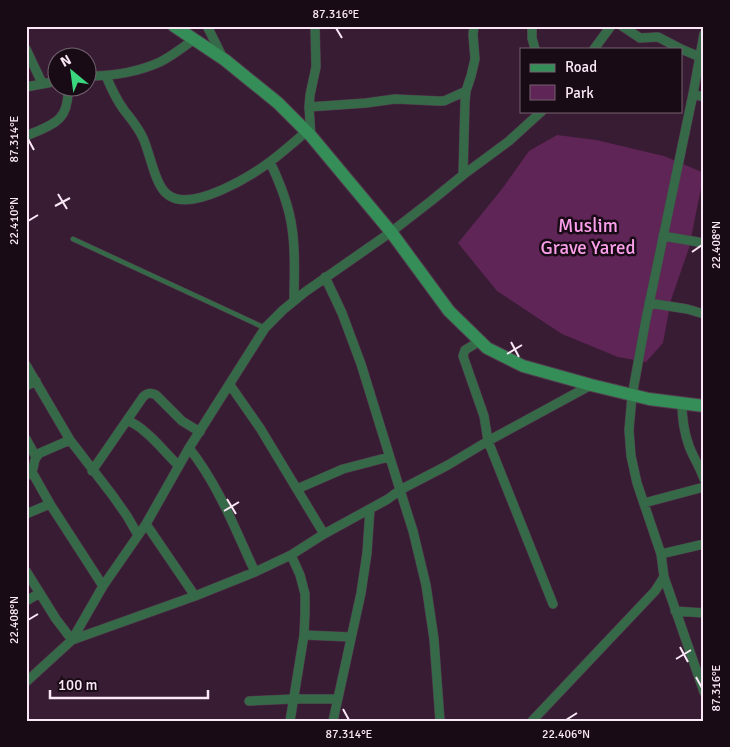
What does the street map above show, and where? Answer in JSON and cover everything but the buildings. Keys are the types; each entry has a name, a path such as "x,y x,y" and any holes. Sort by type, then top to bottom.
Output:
{"main road":[{"path":"174,26 224,60 278,104 308,134 391,232 448,311 487,348 523,366 632,396 704,406"}],"street":[{"path":"207,26 224,60"},
{"path":"106,76 124,111 134,122 143,137 160,187 167,195 175,199 191,199 213,194 242,180 308,134 310,95 316,67 315,26"},
{"path":"463,175 464,102 475,59 474,26"},
{"path":"532,26 535,48"},
{"path":"595,48 611,26"},
{"path":"622,26 640,38 658,37 679,48"},
{"path":"704,34 649,303 632,396 629,430 631,456 637,483 660,554 664,577 675,612 701,678 704,692"},
{"path":"98,76 140,69 161,62 193,40"},
{"path":"682,49 700,57"},
{"path":"27,52 42,83"},
{"path":"26,87 48,82"},
{"path":"309,107 395,99 444,101 466,91"},
{"path":"693,94 704,97"},
{"path":"26,136 48,127 58,120 66,111 68,98"},
{"path":"26,682 72,640 103,586 146,524 189,448 265,328 294,301 431,202 463,175 509,141 541,112"},
{"path":"270,162 277,176 292,227 294,301"},
{"path":"663,236 704,243"},
{"path":"325,277 342,313 361,364 413,531 426,585 434,639 440,721"},
{"path":"649,303 687,309 704,314"},
{"path":"480,341 465,350 463,356 484,416 488,440 553,604"},
{"path":"26,365 70,440 113,496 138,535"},
{"path":"26,386 36,381"},
{"path":"230,385 260,428 324,534"},
{"path":"72,640 195,596 291,555 488,440 591,385"},
{"path":"92,471 147,393 152,392 182,421 200,432"},
{"path":"682,403 682,416 689,446 704,479"},
{"path":"127,420 145,431 179,466"},
{"path":"26,439 36,457"},
{"path":"70,440 40,453 36,457 34,468 29,474 103,586"},
{"path":"189,448 215,486 255,572"},
{"path":"297,488 343,469 389,457"},
{"path":"644,503 704,487"},
{"path":"26,514 50,504"},
{"path":"333,721 368,553 370,509"},
{"path":"146,524 195,596"},
{"path":"660,554 704,544"},
{"path":"290,721 304,636 305,613 305,594 300,575 291,555"},
{"path":"26,570 56,619 72,640"},
{"path":"532,721 655,591 664,577"},
{"path":"26,601 40,593"},
{"path":"675,612 704,613"},
{"path":"304,636 350,637"},
{"path":"249,701 338,699"}],"lane":[{"path":"73,239 265,328"}],"green space":[{"name":"Muslim Grave Yared","path":"557,135 596,140 664,156 704,173 689,248 671,300 663,343 646,362 618,357 562,334 497,291 458,243 502,189 529,151"}]}
